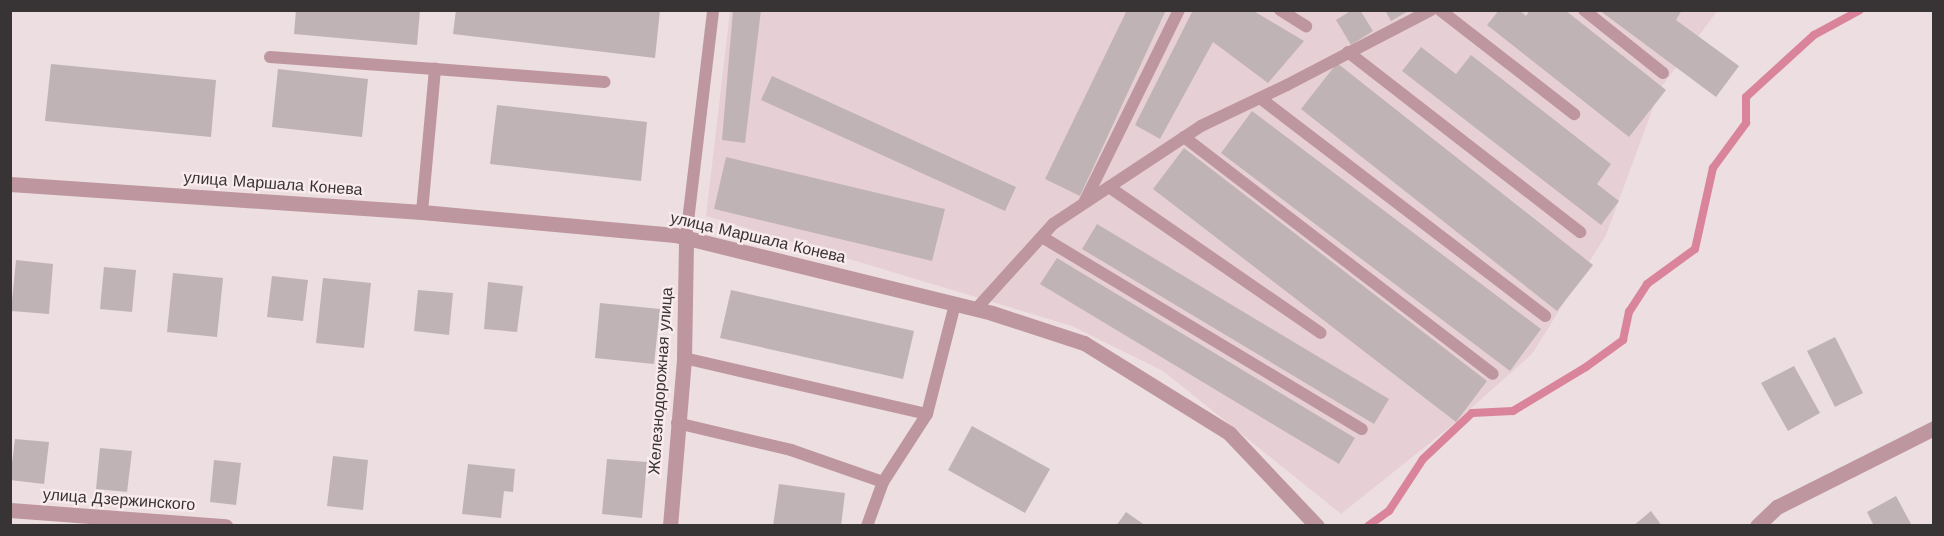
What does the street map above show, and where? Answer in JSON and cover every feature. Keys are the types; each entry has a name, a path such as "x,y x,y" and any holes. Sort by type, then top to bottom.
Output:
{"street":[{"name":"улица Маршала Конева","path":"10,184 422,212 686,238 976,309 1084,343 1229,433 1317,525"},
{"name":"Железнодорожная улица","path":"670,525 684,358 686,238"},
{"path":"1757,525 1777,507 1934,428"},
{"name":"улица Дзержинского","path":"10,510 225,525"}],"lane":[{"path":"686,238 713,10"},
{"path":"1084,204 1179,10"},
{"path":"1280,10 1306,26"},
{"path":"976,309 1053,224 1184,137 1201,126 1431,10"},
{"path":"1440,10 1574,114"},
{"path":"1584,10 1663,73"},
{"path":"1348,52 1580,232"},
{"path":"270,57 605,82"},
{"path":"422,212 435,69"},
{"path":"1260,98 1545,316"},
{"path":"1184,137 1493,374"},
{"path":"1109,187 1321,333"},
{"path":"1042,237 1362,429"},
{"path":"867,525 883,482 927,414 955,304"},
{"path":"684,358 927,414"},
{"path":"677,423 791,450 883,482"}],"shaded area":[{"path":"730,11 1717,11 1660,89 1606,235 1532,354 1450,427 1341,514 1163,371 1072,326 706,216"}],"building":[{"path":"296,10 420,10 417,45 294,34"},
{"path":"456,10 660,10 655,58 453,34"},
{"path":"733,10 761,10 745,143 722,140"},
{"path":"1127,10 1166,10 1080,196 1045,179"},
{"path":"1193,10 1252,10 1304,41 1268,83 1213,42 1160,139 1135,125"},
{"path":"1352,10 1360,10 1373,31 1351,45 1336,20"},
{"path":"1385,10 1410,10 1391,21"},
{"path":"1499,10 1519,10 1526,16 1530,10 1565,10 1666,90 1629,137 1487,25"},
{"path":"1599,10 1682,10 1676,20 1739,66 1716,97"},
{"path":"1421,47 1456,74 1471,55 1611,164 1597,184 1619,201 1601,225 1402,71"},
{"path":"1337,63 1593,265 1557,311 1301,109"},
{"path":"51,64 216,80 211,137 45,121"},
{"path":"278,69 368,79 362,137 272,127"},
{"path":"772,76 1016,187 1005,211 761,100"},
{"path":"497,105 647,122 641,181 490,164"},
{"path":"1252,111 1541,329 1510,371 1221,153"},
{"path":"1184,148 1487,381 1456,422 1153,189"},
{"path":"726,157 945,209 932,261 714,209"},
{"path":"1097,224 1389,399 1374,424 1082,249"},
{"path":"1057,258 1355,438 1339,464 1040,284"},
{"path":"16,260 53,264 49,314 11,311"},
{"path":"104,267 136,270 132,312 100,309"},
{"path":"173,273 223,278 217,337 167,332"},
{"path":"272,276 308,280 303,321 267,317"},
{"path":"323,278 371,283 364,348 316,343"},
{"path":"488,282 523,286 517,332 484,329"},
{"path":"418,290 453,293 449,335 414,331"},
{"path":"731,290 914,331 903,379 720,338"},
{"path":"600,303 660,309 654,364 595,358"},
{"path":"1835,337 1863,393 1835,407 1807,351"},
{"path":"1794,366 1820,413 1788,431 1761,383"},
{"path":"972,426 1050,469 1025,513 948,470"},
{"path":"15,439 49,442 44,484 10,480"},
{"path":"100,448 132,451 127,492 96,489"},
{"path":"333,456 368,460 363,510 327,506"},
{"path":"607,459 647,462 642,518 602,514"},
{"path":"214,460 241,463 236,505 210,502"},
{"path":"468,464 515,469 513,492 504,491 501,518 462,514"},
{"path":"779,484 845,493 841,526 773,526"},
{"path":"1896,496 1912,526 1874,526 1867,512"},
{"path":"1651,511 1662,526 1633,526"},
{"path":"1126,512 1146,526 1116,526"}],"waterway":[{"path":"1368,526 1389,511 1423,459 1472,413 1513,411 1586,367 1623,340 1629,312 1647,284 1695,249 1713,168 1746,123 1746,97 1814,35 1860,10"}]}
